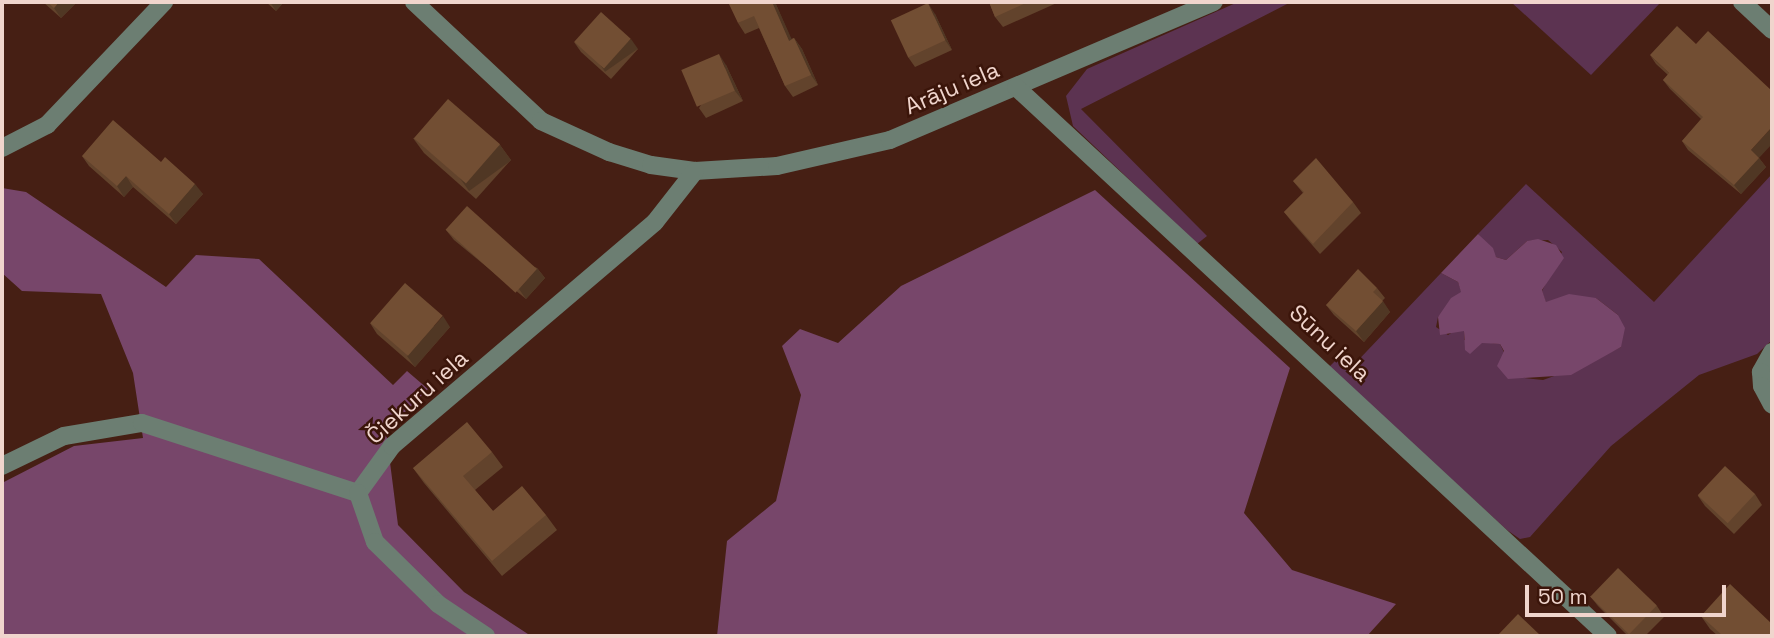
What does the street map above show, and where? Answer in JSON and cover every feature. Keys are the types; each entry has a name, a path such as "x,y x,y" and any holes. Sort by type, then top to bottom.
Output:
{"street":[{"path":"2,148 47,125 164,2"},
{"name":"Arāju iela","path":"414,2 541,121 609,152 651,165 695,171 777,166 831,157 890,140 1214,2"},
{"path":"1742,2 1772,30"},
{"name":"Sūnu iela","path":"1016,87 1608,636"},
{"name":"Čiekuru iela","path":"358,493 392,446 655,222 695,171"},
{"path":"1772,352 1761,372 1762,386 1772,405"},
{"path":"2,466 64,436 142,423 358,493 375,542 438,604 486,636"}],"shaded area":[{"path":"1238,2 1291,2 1081,109 1207,236 1197,244 1073,126 1066,96 1087,69"},
{"path":"1511,2 1661,2 1591,75"},
{"path":"1772,174 1772,340 1757,354 1699,375 1611,446 1530,537 1520,539 1507,530 1329,367 1336,360 1348,371 1441,273 1458,282 1462,293 1438,317 1436,327 1448,335 1456,330 1464,331 1464,340 1500,344 1516,377 1543,380 1582,366 1621,347 1618,315 1596,298 1546,303 1542,291 1562,252 1548,240 1527,241 1506,260 1496,257 1478,234 1526,184 1654,302"},
{"path":"2,188 26,192 166,287 196,255 259,259 393,385 407,371 428,389 386,431 398,525 464,592 531,636 2,636 2,483 74,446 143,438 133,373 101,294 22,291 2,273"},
{"path":"1095,190 1290,368 1244,513 1292,570 1396,604 1367,636 717,636 727,541 776,501 801,395 782,346 800,329 838,343 901,286"},
{"path":"1478,234 1493,248 1496,257 1506,260 1527,241 1538,239 1556,245 1564,258 1542,290 1546,302 1569,294 1596,298 1618,315 1625,328 1621,347 1571,375 1508,379 1497,366 1504,351 1500,344 1482,343 1470,354 1465,350 1464,331 1440,335 1438,317 1451,298 1461,292 1458,282 1441,273"}],"building":[{"path":"47,2 59,2 54,8"},
{"path":"728,2 772,2 789,41 794,38 811,75 785,86 754,16 738,23"},
{"path":"989,2 1028,2 995,17"},
{"path":"928,3 945,40 908,57 891,20"},
{"path":"601,12 631,39 604,68 574,42"},
{"path":"1677,26 1696,44 1708,31 1772,91 1772,127 1751,150 1759,158 1734,185 1682,141 1703,117 1663,80 1669,73 1650,55"},
{"path":"719,54 735,91 697,107 681,70"},
{"path":"448,99 500,144 466,184 414,138"},
{"path":"113,120 161,162 165,157 195,184 169,214 126,176 117,186 82,156"},
{"path":"1316,158 1353,202 1313,244 1284,212 1304,192 1293,181"},
{"path":"467,206 537,269 515,293 446,230"},
{"path":"1358,269 1377,288 1373,292 1383,301 1356,331 1326,305"},
{"path":"405,283 443,316 408,356 370,323"},
{"path":"467,422 492,452 463,476 493,511 522,486 546,515 492,561 413,468"},
{"path":"1725,466 1755,494 1728,523 1698,495"},
{"path":"1618,568 1657,606 1629,634 1590,597"},
{"path":"1730,584 1772,624 1771,636 1723,636 1701,616"},
{"path":"1518,614 1541,636 1498,635"}]}
